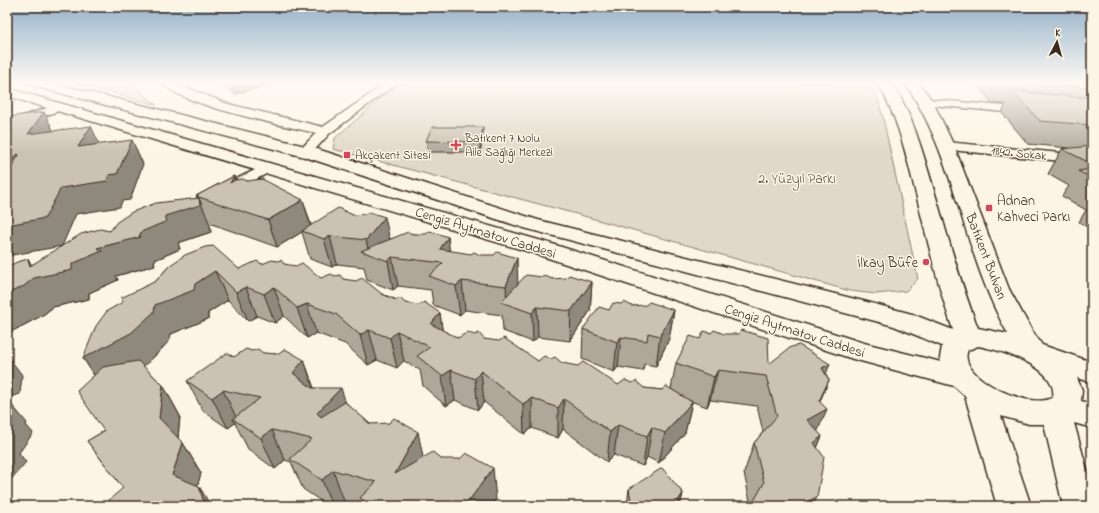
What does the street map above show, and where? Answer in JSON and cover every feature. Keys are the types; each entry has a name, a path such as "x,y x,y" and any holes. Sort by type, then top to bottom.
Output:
{"main road":[{"name":"Cengiz Aytmatov Caddesi","path":"60,107 541,248 862,352 970,384 992,399 1021,410 1043,413 1059,409 1092,416"},
{"name":"Cengiz Aytmatov Caddesi","path":"131,107 305,152 531,224 882,314 964,341 977,337 998,340 1092,373"},
{"path":"899,107 911,143 956,304 964,341 954,349 953,358 956,368 970,384 991,430 1014,506"},
{"name":"Batıkent Bulvarı","path":"928,107 946,146 997,289 1032,352 1059,373 1067,385 1069,396 1066,404 1059,409"},
{"path":"1059,409 1080,506"}],"street":[{"path":"7,125 60,107"},
{"path":"226,107 326,131"},
{"path":"305,152 326,131 359,107"},
{"path":"981,107 1037,112"},
{"name":"1842. Sokak","path":"946,146 1092,160"},
{"path":"208,198 267,168"}],"green space":[{"name":"2. Yüzyıl Parkı","path":"371,107 880,107 918,279 906,291 876,294 850,291 580,215 333,149 335,138"}],"building":[{"path":"1027,107 1092,107 1092,125 1040,121"},
{"path":"44,112 28,134 91,126 78,147 132,140 117,174 109,175 107,181 61,188 45,218 7,225 7,174 19,155 18,154 7,164 7,117"},
{"path":"432,127 483,127 480,142 426,141"},
{"path":"1092,146 1092,164 1062,149"},
{"path":"1092,169 1092,178 1078,171"},
{"path":"234,176 230,183 235,180 243,179 247,181 262,179 303,200 268,220 196,196"},
{"path":"199,198 200,205 165,216 167,221 141,232 139,237 141,237 97,248 102,251 72,264 72,270 34,278 24,286 7,294 7,267 17,262 28,259 30,266 81,234 100,229 110,231 117,222 132,212 156,203"},
{"path":"338,208 353,215 365,214 369,212 385,217 366,240 330,236 324,239 302,231"},
{"path":"430,231 448,237 440,249 471,254 474,252 480,255 494,255 497,252 517,258 506,286 462,281 456,286 429,276 443,263 392,257 388,261 361,251 408,232 413,234 426,234"},
{"path":"213,246 239,269 257,261 262,264 272,260 281,260 284,264 296,266 302,263 321,278 331,274 335,276 340,275 343,279 356,281 362,278 382,294 396,300 400,298 405,303 419,305 424,302 440,313 431,324 458,338 468,332 474,335 479,333 484,339 499,341 504,338 538,361 544,356 551,359 555,357 562,363 578,366 583,362 618,385 625,380 632,383 636,381 644,388 662,390 666,386 692,402 665,433 652,427 647,436 618,425 610,432 564,399 558,408 532,398 523,404 481,371 475,379 451,370 442,376 417,356 430,347 397,331 390,338 369,330 360,335 336,314 307,304 297,308 274,287 264,294 246,287 236,292 215,271 195,284 194,290 155,305 154,312 131,333 83,358 96,326 107,311 123,302 121,298 156,281 169,266 185,255 205,247"},
{"path":"526,275 545,276 552,279 566,278 569,275 592,282 571,311 537,307 532,313 501,302"},
{"path":"624,302 632,306 646,305 649,302 674,310 660,336 648,333 647,341 621,337 617,342 583,329 599,307 609,310 613,303 621,304"},
{"path":"714,330 724,334 739,334 741,330 768,338 769,364 791,347 799,345 830,364 822,368 829,380 819,401 827,409 807,420 822,436 814,443 824,457 817,497 797,506 751,506 764,483 754,443 777,416 766,376 718,370 714,377 676,363 690,336 700,339 704,331 711,333"},
{"path":"246,349 252,351 258,349 263,353 279,354 285,349 304,360 293,373 312,388 341,388 317,413 321,417 345,402 370,424 389,423 394,418 418,432 395,474 433,452 441,459 460,459 466,453 493,468 465,506 373,506 360,498 376,482 333,470 322,480 290,459 312,439 272,430 261,438 233,419 260,398 223,390 212,398 187,381 227,353 234,357"},
{"path":"138,361 163,385 159,418 183,443 172,475 199,486 205,506 111,506 109,500 123,488 87,441 104,431 77,391 103,367"},
{"path":"662,468 683,493 675,506 632,506 629,489"}],"place":[{"name":"Batıkent 7 Nolu Aile Sağlığı Merkezi","path":"456,145"},
{"name":"Akçakent Sitesi","path":"347,155"},
{"name":"Adnan Kahveci Parkı","path":"989,208"},
{"name":"İlkay Büfe","path":"926,262"}]}
